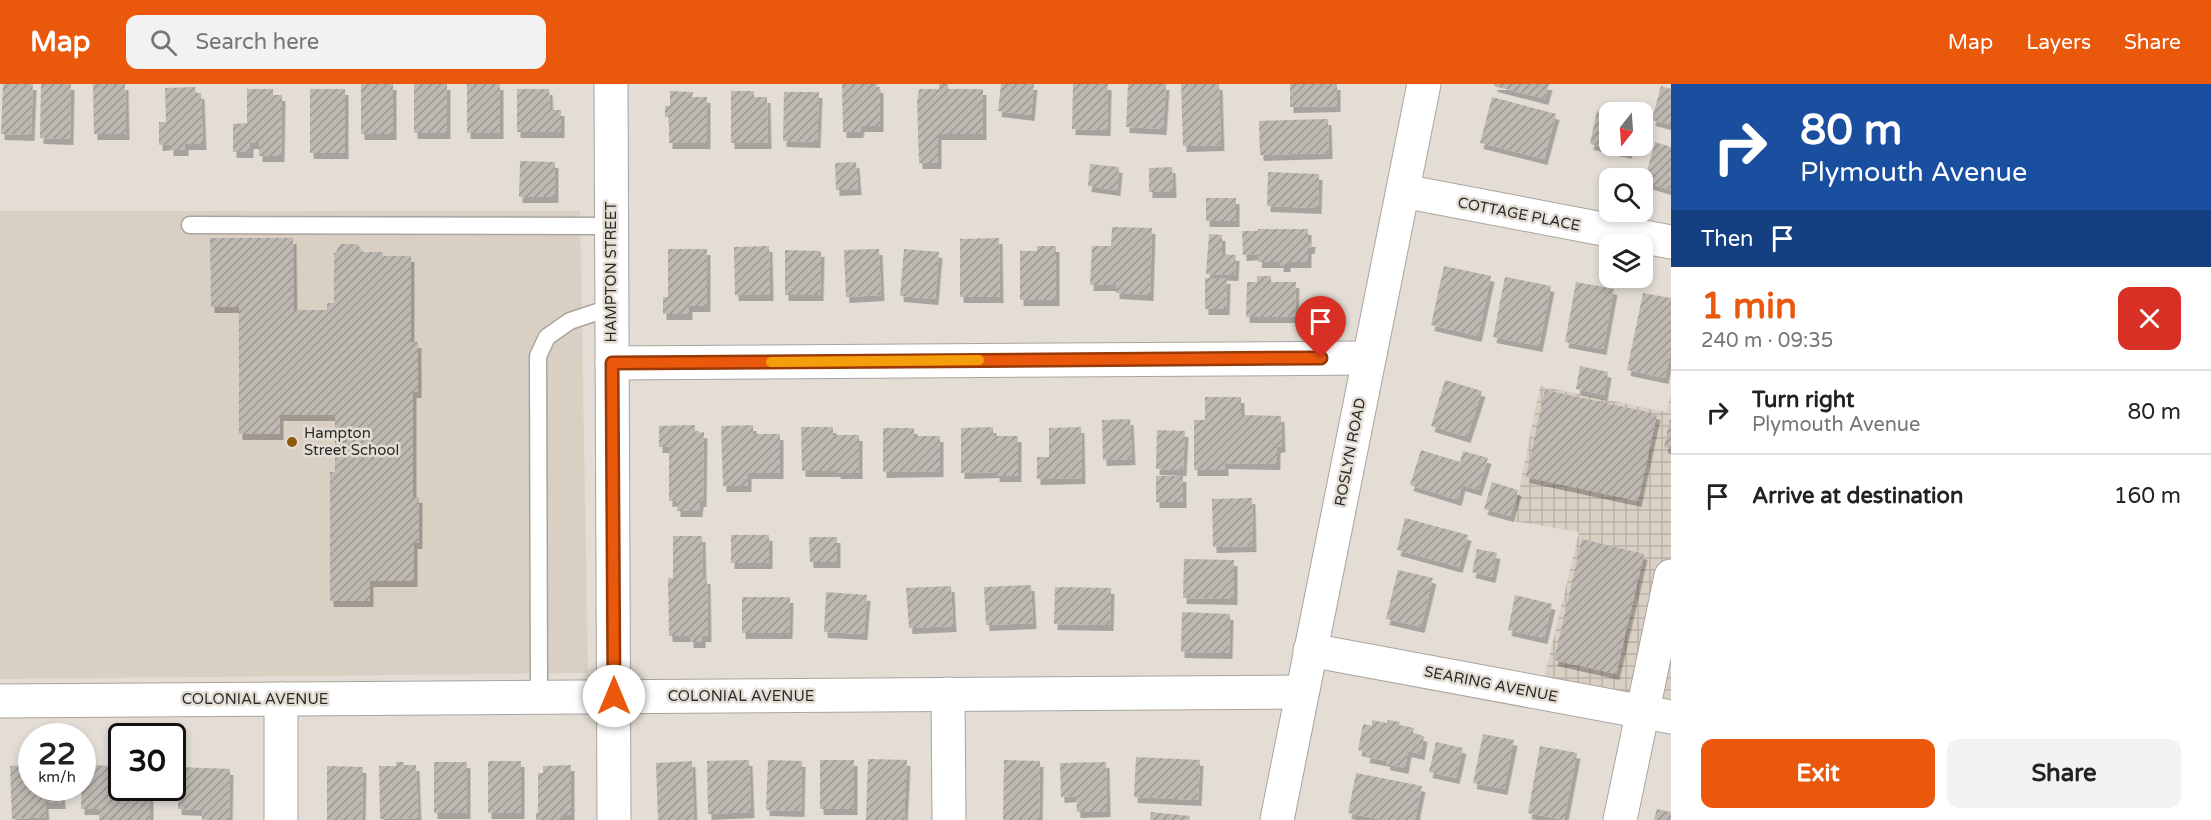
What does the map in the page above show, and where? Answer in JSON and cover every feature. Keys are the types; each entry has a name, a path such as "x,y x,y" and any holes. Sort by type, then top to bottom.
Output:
{"street":[{"name":"HAMPTON STREET","path":"610,84 614,820"},
{"name":"ROSLYN ROAD","path":"1276,820 1424,84"},
{"name":"COTTAGE PLACE","path":"1403,191 1671,242"},
{"path":"612,363 1369,358"},
{"path":"1620,820 1657,715 1671,576"},
{"name":"SEARING AVENUE","path":"1310,650 1657,715"},
{"name":"COLONIAL AVENUE","path":"0,701 1302,692"},
{"path":"948,694 949,820"},
{"path":"281,699 281,820"}],"lane":[{"path":"190,225 611,226"},
{"path":"539,697 538,356 547,337 570,321 612,307"}],"shaded area":[{"name":"Hampton Street School","path":"0,211 580,211 588,673 0,679"},
{"path":"1540,386 1666,412 1671,393 1671,715 1541,691 1579,532 1513,521"}],"building":[{"path":"3,84 33,84 31,135 1,134"},
{"path":"41,84 71,84 70,139 40,138"},
{"path":"93,84 125,84 126,134 94,134"},
{"path":"361,84 393,84 393,134 361,134"},
{"path":"414,84 447,84 447,133 414,133"},
{"path":"467,84 500,84 500,133 467,133"},
{"path":"842,84 877,84 877,87 880,87 880,126 861,126 860,132 843,132"},
{"path":"939,84 948,84 948,89 983,89 983,134 938,134 938,163 919,163 917,102 919,89 939,89"},
{"path":"1001,84 1034,84 1031,115 998,111"},
{"path":"1073,84 1108,84 1107,130 1072,129"},
{"path":"1128,84 1166,84 1163,129 1126,127"},
{"path":"1181,84 1219,84 1221,145 1183,146"},
{"path":"1290,84 1337,84 1337,106 1290,107"},
{"path":"1494,84 1549,84 1545,99 1494,86"},
{"path":"1661,86 1671,89 1671,125 1653,120"},
{"path":"195,87 196,93 201,93 203,144 185,144 185,150 170,150 170,144 159,145 159,122 166,122 165,88"},
{"path":"247,89 273,89 273,95 282,95 281,156 259,156 259,143 250,143 250,152 233,152 233,124 247,123"},
{"path":"310,89 345,89 345,153 310,153"},
{"path":"517,89 549,89 550,110 561,110 561,132 517,132"},
{"path":"670,91 693,92 692,97 707,97 707,143 669,143 669,117 665,117 665,106 670,106"},
{"path":"731,91 754,91 754,97 767,97 768,143 731,143"},
{"path":"784,92 819,92 817,142 783,141"},
{"path":"1492,97 1556,114 1544,159 1480,143"},
{"path":"1597,111 1599,111 1599,146 1590,144"},
{"path":"1328,119 1329,153 1260,155 1259,121"},
{"path":"1655,142 1671,147 1671,190 1653,185 1653,168 1648,168"},
{"path":"520,161 555,162 555,197 519,197"},
{"path":"856,162 858,189 836,190 835,163"},
{"path":"1090,164 1119,167 1117,190 1088,186"},
{"path":"1172,167 1173,192 1149,192 1149,168"},
{"path":"1268,172 1319,174 1318,208 1267,206"},
{"path":"1206,198 1236,198 1236,221 1206,221"},
{"path":"1112,227 1152,228 1150,295 1116,293 1116,285 1090,285 1092,246 1111,246"},
{"path":"1258,229 1308,229 1308,241 1312,241 1311,248 1308,248 1308,262 1287,262 1287,266 1280,266 1280,262 1258,262 1259,254 1243,255 1242,231 1258,231"},
{"path":"1209,234 1222,235 1222,254 1236,255 1235,275 1206,274"},
{"path":"210,238 293,238 294,310 327,310 327,303 334,303 334,253 340,244 358,244 362,252 383,252 383,256 411,256 411,342 418,342 418,392 413,392 413,497 419,497 419,543 414,543 414,581 370,581 370,601 330,601 330,472 335,472 335,415 280,415 280,434 239,434 239,307 211,307"},
{"path":"999,238 1000,297 960,297 960,239"},
{"path":"769,246 770,295 735,295 734,247"},
{"path":"1037,246 1056,246 1056,300 1020,300 1020,251 1037,251"},
{"path":"668,249 707,249 707,306 689,306 689,314 663,314 663,297 668,297"},
{"path":"879,249 881,295 846,297 844,250"},
{"path":"904,249 939,252 935,299 900,296"},
{"path":"785,250 821,251 820,295 785,295"},
{"path":"1444,266 1491,276 1478,336 1431,325"},
{"path":"1257,276 1271,276 1271,282 1296,282 1295,317 1246,317 1247,282 1257,282"},
{"path":"1505,277 1551,286 1539,346 1493,337"},
{"path":"1205,278 1227,278 1226,309 1205,309"},
{"path":"1576,282 1614,289 1603,349 1565,342"},
{"path":"1643,293 1671,298 1671,349 1665,378 1627,370"},
{"path":"1580,366 1608,372 1604,395 1576,389"},
{"path":"1445,380 1482,391 1467,437 1431,426"},
{"path":"1545,390 1657,414 1638,501 1526,477"},
{"path":"1205,397 1241,397 1241,419 1242,415 1281,416 1282,446 1277,447 1277,464 1225,463 1225,470 1194,470 1194,420 1205,420"},
{"path":"1130,419 1132,459 1103,460 1102,420"},
{"path":"1671,419 1671,449 1664,447"},
{"path":"695,425 695,433 704,432 703,501 700,501 699,511 677,511 677,500 669,501 669,447 659,447 659,426"},
{"path":"753,425 753,434 780,434 780,473 748,473 748,486 723,486 721,426"},
{"path":"801,427 833,427 833,435 859,435 859,473 802,471"},
{"path":"993,427 993,436 1018,436 1018,476 996,476 996,472 961,473 961,428"},
{"path":"1081,427 1082,478 1037,479 1037,457 1049,457 1049,428"},
{"path":"883,428 914,428 914,436 940,436 940,471 883,472"},
{"path":"1157,430 1185,431 1183,470 1156,469"},
{"path":"1421,450 1460,462 1463,451 1488,458 1478,490 1462,485 1458,500 1410,485"},
{"path":"1156,476 1183,476 1183,502 1156,502"},
{"path":"1492,482 1518,490 1510,516 1484,509"},
{"path":"1252,498 1253,546 1213,547 1212,499"},
{"path":"1405,518 1468,535 1459,567 1397,550"},
{"path":"731,535 769,535 769,563 731,563"},
{"path":"673,536 702,536 703,578 707,578 708,636 702,636 702,642 690,642 690,636 669,636 668,578 673,578"},
{"path":"809,537 837,537 837,562 810,562"},
{"path":"1582,539 1644,554 1616,674 1554,660"},
{"path":"1477,549 1497,553 1492,577 1472,572"},
{"path":"1184,559 1234,560 1234,599 1183,598"},
{"path":"1398,570 1433,578 1421,627 1386,619"},
{"path":"1031,585 1033,623 986,625 984,587"},
{"path":"951,586 953,626 909,628 906,588"},
{"path":"1055,587 1111,588 1110,625 1054,624"},
{"path":"826,592 867,595 864,634 824,632"},
{"path":"1515,595 1552,604 1544,638 1508,630"},
{"path":"742,597 790,597 789,633 742,633"},
{"path":"1182,612 1230,614 1229,653 1181,652"},
{"path":"1372,720 1387,723 1388,720 1400,722 1399,725 1414,728 1413,733 1424,736 1421,754 1408,751 1405,768 1386,764 1387,761 1366,757 1367,752 1358,750 1363,724 1372,726"},
{"path":"1483,734 1514,740 1504,789 1473,783"},
{"path":"1436,742 1463,748 1456,778 1429,772"},
{"path":"1540,746 1577,753 1564,820 1528,813"},
{"path":"1136,757 1200,760 1198,800 1134,797"},
{"path":"868,759 907,760 904,820 866,820"},
{"path":"749,760 751,812 708,814 707,761"},
{"path":"768,760 802,761 801,811 766,810"},
{"path":"820,760 854,760 854,809 820,809"},
{"path":"1004,760 1040,761 1039,820 1003,820"},
{"path":"488,761 521,761 521,813 488,813"},
{"path":"692,761 694,820 658,820 656,763"},
{"path":"396,762 416,765 418,818 380,819 379,766 396,766"},
{"path":"434,762 467,762 467,813 434,813"},
{"path":"1106,762 1107,811 1077,812 1076,796 1061,797 1060,763"},
{"path":"96,765 108,766 108,801 150,801 150,820 99,820 99,809 81,809 81,801 96,801"},
{"path":"571,765 571,815 561,815 561,820 536,820 538,773 543,773 543,766"},
{"path":"10,766 18,766 18,801 62,801 62,803 45,803 46,817 12,819"},
{"path":"327,766 363,767 362,820 327,820"},
{"path":"186,767 230,769 229,820 202,820 202,810 178,809 178,801 186,801"},
{"path":"1356,773 1422,786 1415,820 1384,820 1348,813"},
{"path":"1657,809 1671,812 1671,820 1654,820"},
{"path":"1151,812 1190,816 1189,820 1150,820"}],"slow traffic":[{"path":"771,362 979,360"}],"place":[{"name":"Hampton Street School","path":"292,442"}],"route":[{"path":"614,696 612,363 1321,358"}]}
